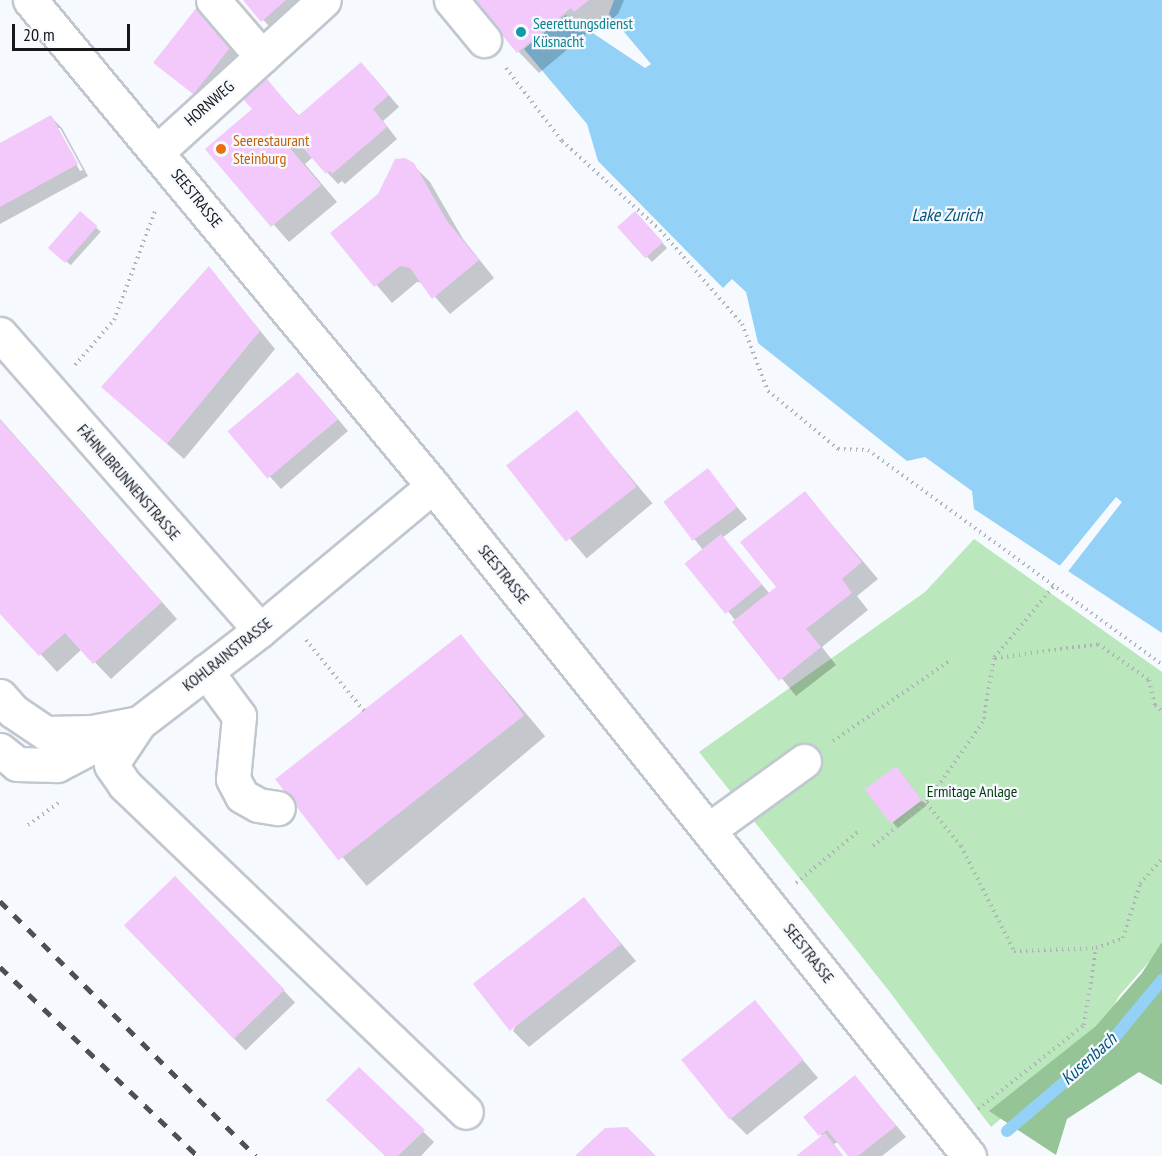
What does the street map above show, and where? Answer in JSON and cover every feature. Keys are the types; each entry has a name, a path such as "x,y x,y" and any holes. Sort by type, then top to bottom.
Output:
{"main road":[{"name":"SEESTRASSE","path":"30,0 158,151 433,486 710,829 969,1156"},
{"path":"213,0 262,57"},
{"name":"HORNWEG","path":"158,151 324,0"},
{"path":"451,0 484,40"},
{"name":"FÄHNLIBRUNNENSTRASSE","path":"0,334 260,630"},
{"name":"KOHLRAINSTRASSE","path":"0,696 13,711 46,733 92,732 139,723 260,630 433,486"},
{"path":"206,670 239,716 233,779 242,796 258,805 278,808"},
{"path":"0,750 17,764 57,765 139,723"},
{"path":"139,723 111,765 125,784 466,1112"},
{"path":"710,829 815,753"}],"path":[{"path":"484,40 562,141 660,230 742,324 768,391 838,449 868,450 1053,587 1162,664"},
{"path":"50,393 114,320 159,199"},
{"path":"873,846 926,803 983,722 994,658 1053,587"},
{"path":"300,633 364,711"},
{"path":"994,658 1098,644 1149,680 1155,705 1162,711"},
{"path":"815,753 951,660"},
{"path":"926,803 961,846 1014,951 1096,948 1123,938 1140,884 1162,859"},
{"path":"792,886 860,830"},
{"path":"973,1113 1084,1025 1096,948"}],"green space":[{"name":"Ermitage Anlage","path":"974,539 1162,672 1162,947 1119,996 1097,1038 991,1127 889,991 699,752 925,592"},
{"path":"1162,942 1162,1085 1139,1072 1067,1119 1056,1155 989,1111 1096,1026 1142,973"}],"water":[{"name":"Lake Zurich","path":"614,0 1162,0 1162,633 974,509 972,491 925,457 907,461 758,343 746,292 732,279 723,288 598,161 587,124 524,49 566,15 645,68 651,64 609,14"}],"pier":[{"path":"1116,497 1122,502 1066,574 1058,568"}],"building":[{"path":"243,0 286,0 261,22"},
{"name":"Seerettungsdienst Küsnacht","path":"473,0 589,0 574,12 571,8 517,53"},
{"path":"197,7 237,38 193,94 153,63"},
{"path":"361,62 389,95 373,109 387,127 332,174 330,171 326,174 297,141 289,147 321,185 271,227 205,149 252,109 243,99 267,79 298,116"},
{"path":"51,115 78,164 0,207 0,143"},
{"path":"405,158 414,163 447,221 479,260 432,299 410,268 400,266 374,287 330,233 378,194 395,159"},
{"path":"80,211 97,226 65,263 48,248"},
{"path":"635,211 663,242 645,258 617,227"},
{"path":"209,266 260,331 167,444 101,387"},
{"path":"298,372 338,419 267,479 228,431"},
{"path":"577,410 637,486 566,542 506,465"},
{"path":"0,420 162,602 93,664 65,633 39,656 0,614"},
{"path":"708,468 737,507 693,541 663,502"},
{"path":"805,491 862,562 842,579 852,593 806,629 821,647 779,681 732,622 776,587 740,542"},
{"path":"721,534 762,585 725,614 684,564"},
{"path":"461,634 524,715 338,860 275,779"},
{"path":"896,766 922,800 891,824 865,789"},
{"path":"175,876 285,990 234,1039 124,925"},
{"path":"584,897 621,944 510,1031 473,984"},
{"path":"755,1000 803,1060 730,1120 681,1060"},
{"path":"359,1067 425,1130 398,1156 385,1156 326,1100"},
{"path":"855,1075 896,1126 858,1156 848,1156 827,1130 819,1136 803,1117"},
{"path":"627,1127 656,1156 575,1156 605,1128"},
{"path":"825,1133 843,1156 796,1156"}],"waterway":[{"name":"Kusenbach","path":"1007,1131 1110,1043 1162,980"}],"railway":[{"path":"0,901 256,1156"},
{"path":"0,967 198,1156"}],"place":[{"name":"Seerettungsdienst Küsnacht","path":"521,32"},
{"name":"Seerestaurant Steinburg","path":"221,149"}]}
